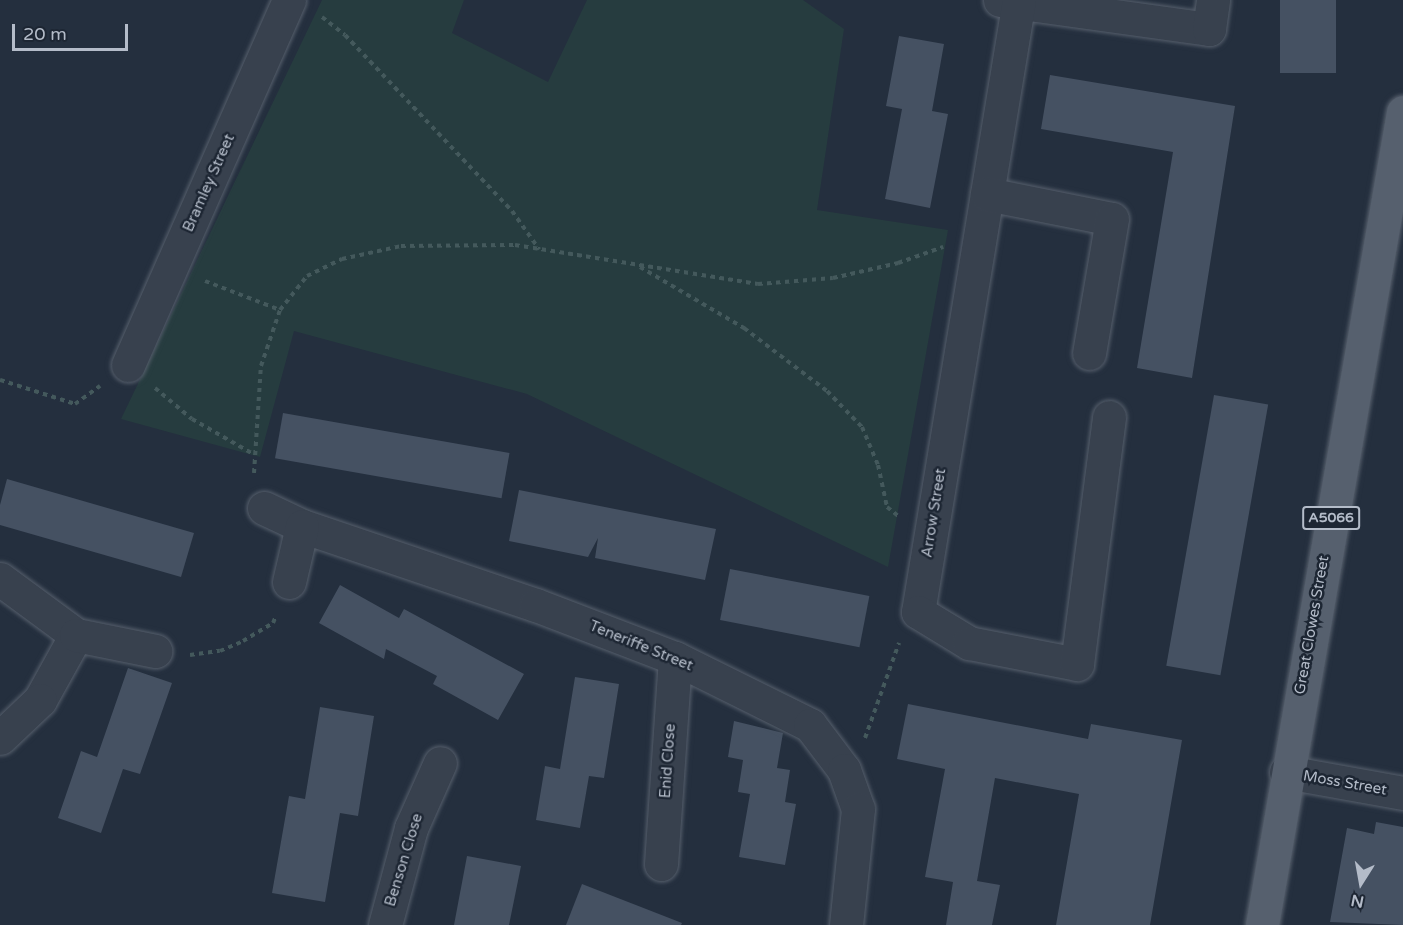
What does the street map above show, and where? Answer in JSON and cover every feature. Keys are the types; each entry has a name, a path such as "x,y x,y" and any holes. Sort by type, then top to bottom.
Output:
{"main road":[{"name":"Great Clowes Street","path":"1262,925 1286,772 1403,112"}],"street":[{"path":"1013,1 1209,29 1213,0"},
{"name":"Arrow Street","path":"918,612 987,194 1013,1"},
{"name":"Bramley Street","path":"128,365 171,269 302,6"},
{"path":"987,194 1112,219 1089,353"},
{"path":"918,612 969,643 1077,664 1109,417"},
{"name":"Teneriffe Street","path":"264,508 302,526 536,605 675,658 810,725 844,770 858,809 846,925"},
{"path":"289,582 302,526"},
{"path":"0,579 76,635 155,651"},
{"path":"0,738 40,700 76,635"},
{"name":"Enid Close","path":"662,864 675,658"},
{"name":"Benson Close","path":"385,925 411,828 440,763"},
{"name":"Moss Street","path":"1286,772 1403,793"}],"path":[{"path":"302,6 345,35 512,211 539,249"},
{"path":"264,508 254,475 261,366 280,310 307,276 342,259 400,246 504,245 758,284 832,278 898,263 980,235"},
{"path":"637,266 744,328 827,391 862,427 878,465 887,507 930,539"},
{"path":"171,269 280,310"},
{"path":"0,380 75,404 128,365 192,419 254,455"},
{"path":"155,651 178,657 220,651 243,641 273,623 289,582"},
{"path":"844,770 874,716 893,653 918,612"}],"green space":[{"path":"322,0 464,0 452,33 548,82 587,0 803,0 844,29 817,210 948,230 888,567 527,394 294,331 260,457 121,419"}],"building":[{"path":"1280,0 1336,0 1336,73 1280,73"},
{"path":"899,36 944,44 932,111 948,114 930,208 885,199 902,109 886,106"},
{"path":"1050,75 1235,106 1192,378 1137,368 1173,152 1041,129"},
{"path":"1214,395 1268,405 1220,675 1166,666"},
{"path":"283,413 510,453 502,498 275,458"},
{"path":"7,479 194,533 181,577 0,525 0,505"},
{"path":"519,490 716,529 705,580 595,558 598,538 588,557 509,541"},
{"path":"730,569 869,596 859,647 720,620"},
{"path":"340,585 399,618 404,609 524,674 498,720 433,684 437,676 386,649 384,659 319,623"},
{"path":"128,668 172,683 140,774 123,769 101,833 58,818 81,751 97,757"},
{"path":"575,677 619,684 604,778 589,776 580,828 536,820 545,766 560,769"},
{"path":"908,704 1088,739 1091,724 1182,740 1150,925 1056,925 1079,794 995,778 977,881 1000,885 992,925 946,925 953,882 925,877 945,769 897,759"},
{"path":"320,707 374,716 358,816 340,813 325,902 272,893 289,796 305,799"},
{"path":"734,721 783,733 777,768 790,770 785,802 796,804 785,865 739,857 750,794 738,792 743,760 728,757"},
{"path":"1376,822 1403,827 1403,925 1330,922 1347,828 1374,834"},
{"path":"467,856 521,866 509,925 454,925"},
{"path":"582,884 682,923 681,925 566,925"}]}
